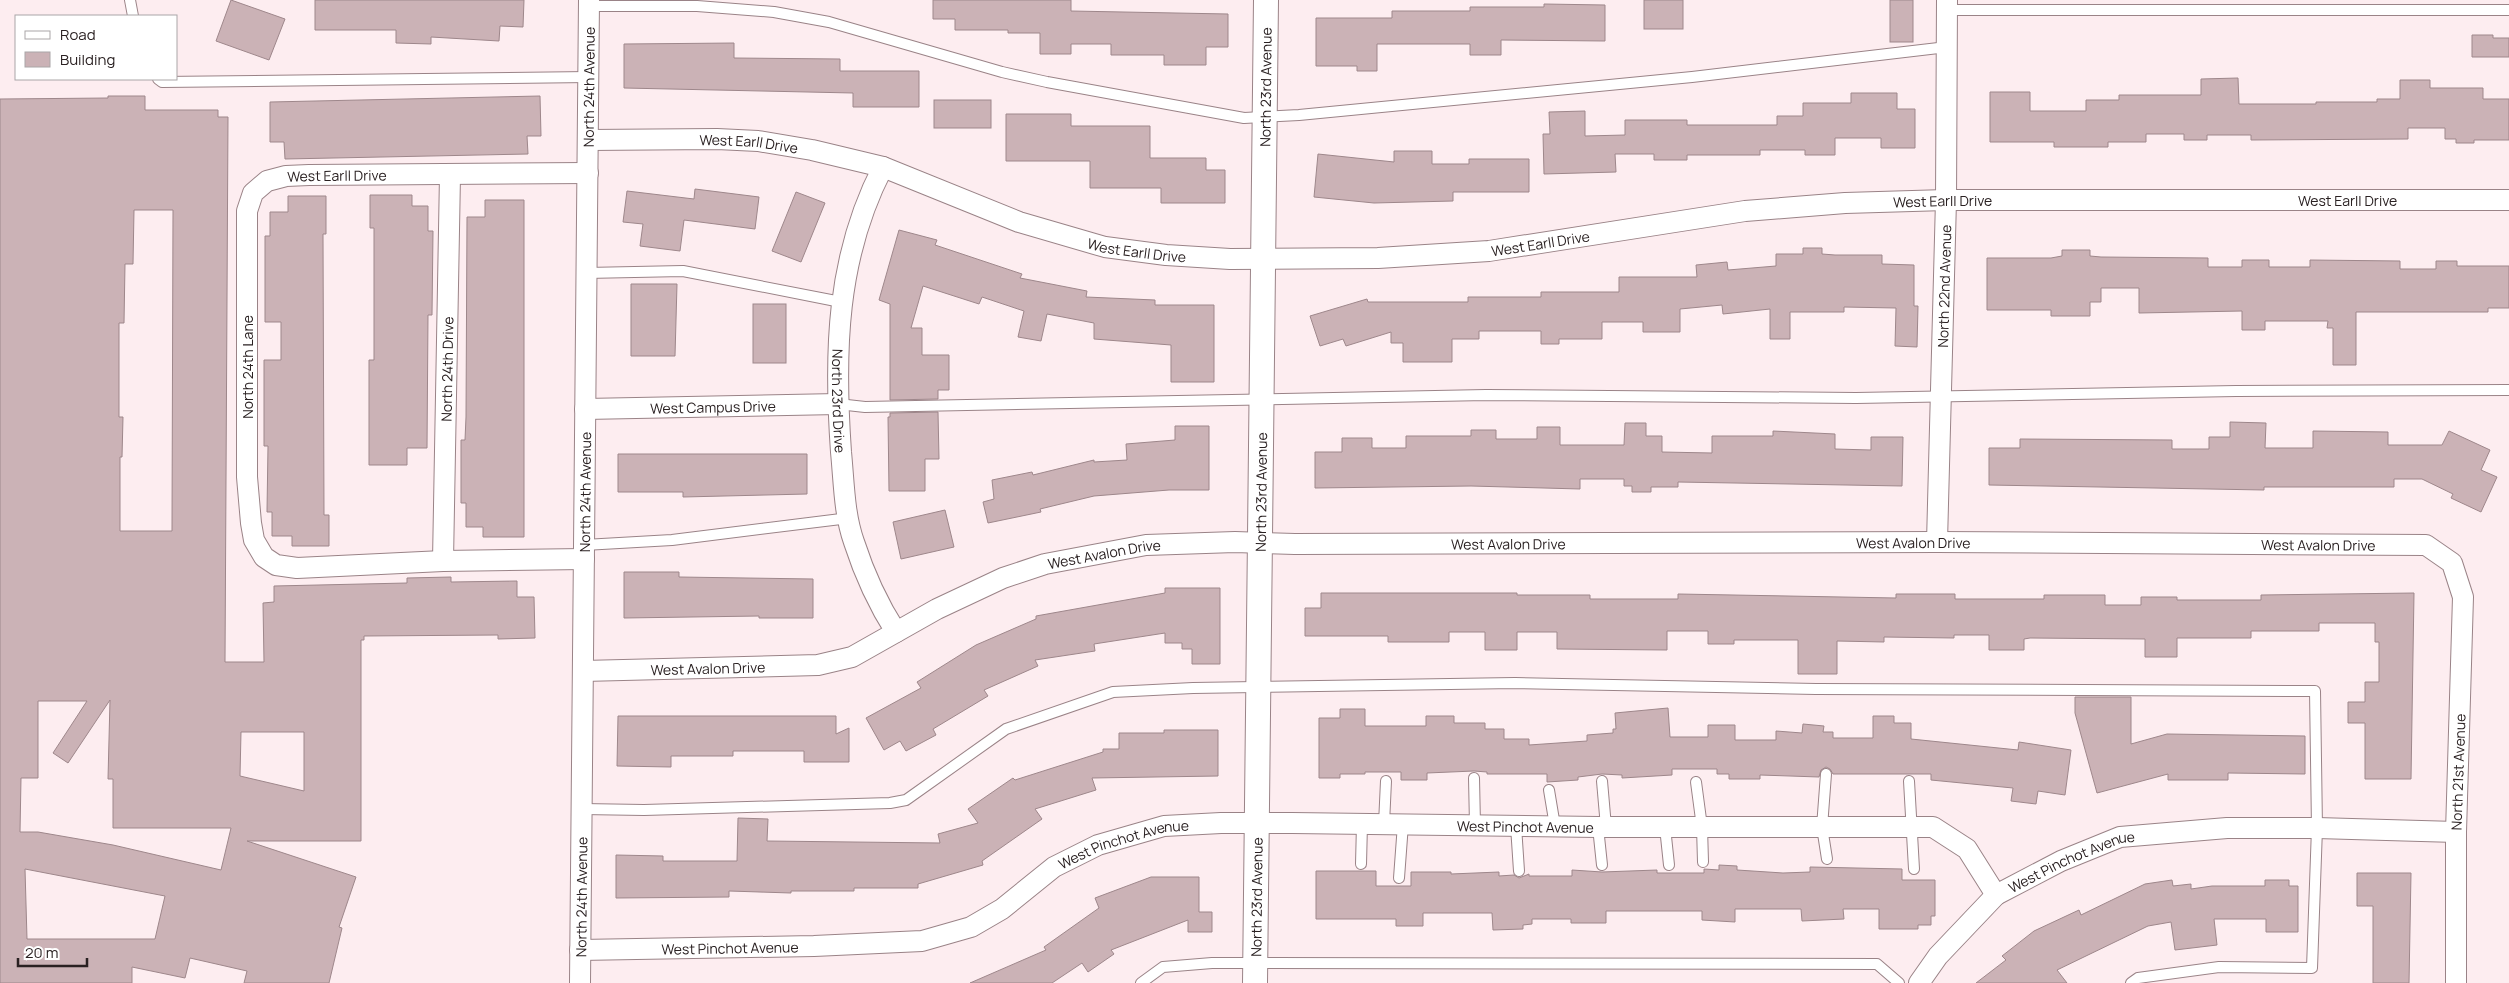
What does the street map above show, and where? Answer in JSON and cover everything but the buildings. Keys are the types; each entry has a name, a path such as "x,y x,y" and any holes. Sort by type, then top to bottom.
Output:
{"street":[{"name":"North 23rd Avenue","path":"1255,974 1260,398 1266,0"},
{"name":"North 24th Avenue","path":"580,983 589,3"},
{"name":"North 22nd Avenue","path":"1937,542 1946,200 1947,5"},
{"name":"West Earll Drive","path":"588,140 717,139 758,141 812,150 883,167 1019,222 1105,247 1166,255 1263,258 1378,258 1489,251 1745,211 1845,203 1946,200 2509,200"},
{"name":"North 23rd Drive","path":"883,167 871,190 852,247 841,302 838,404 845,498 853,541 882,611 896,632"},
{"name":"West Earll Drive","path":"267,181 286,176 309,175 540,175 588,173"},
{"name":"North 24th Drive","path":"443,561 450,175"},
{"name":"North 24th Lane","path":"267,181 253,193 247,211 247,477 250,523 254,540 264,557 276,565 297,568 443,561"},
{"name":"West Campus Drive","path":"586,408 838,404"},
{"name":"West Avalon Drive","path":"583,671 818,665 852,657 937,609 1003,578 1045,564 1146,545 1260,543 1937,542 2426,545 2452,563"},
{"path":"443,561 496,561 584,552"},
{"name":"North 21st Avenue","path":"2452,563 2463,597 2456,832 2456,983"},
{"name":"West Pinchot Avenue","path":"580,950 814,946 922,941 971,927 1002,909 1054,867 1098,845 1164,826 1257,823 1602,827 1933,827 1967,849 1996,895 2060,861 2120,837 2227,828 2317,828 2456,832"},
{"path":"1919,983 1938,956 1996,895"}],"lane":[{"path":"130,0 133,15"},
{"path":"589,3 697,6 774,12 828,22 1020,76 1234,117 1265,117 1692,77 1947,47"},
{"path":"1947,5 2509,10"},
{"path":"159,80 162,82 589,77"},
{"path":"586,273 683,271 841,302"},
{"path":"838,404 865,407 1486,395 1846,398 2245,391 2509,390"},
{"path":"584,552 849,518"},
{"path":"582,809 644,810 906,800 1006,729 1113,692 1515,684 1826,689 2315,691 2317,828 2312,968 2219,968 2138,978 2131,983"},
{"path":"1826,774 1822,827 1827,859"},
{"path":"1474,778 1475,825"},
{"path":"1386,780 1394,824 1399,878"},
{"path":"1602,780 1602,865"},
{"path":"1909,780 1914,869"},
{"path":"1696,782 1702,827 1703,862"},
{"path":"1549,790 1555,826"},
{"path":"1361,864 1362,824"},
{"path":"1516,826 1519,871"},
{"path":"1665,827 1669,865"},
{"path":"1141,983 1162,967 1212,963 1255,974 1876,964 1899,983"}]}
